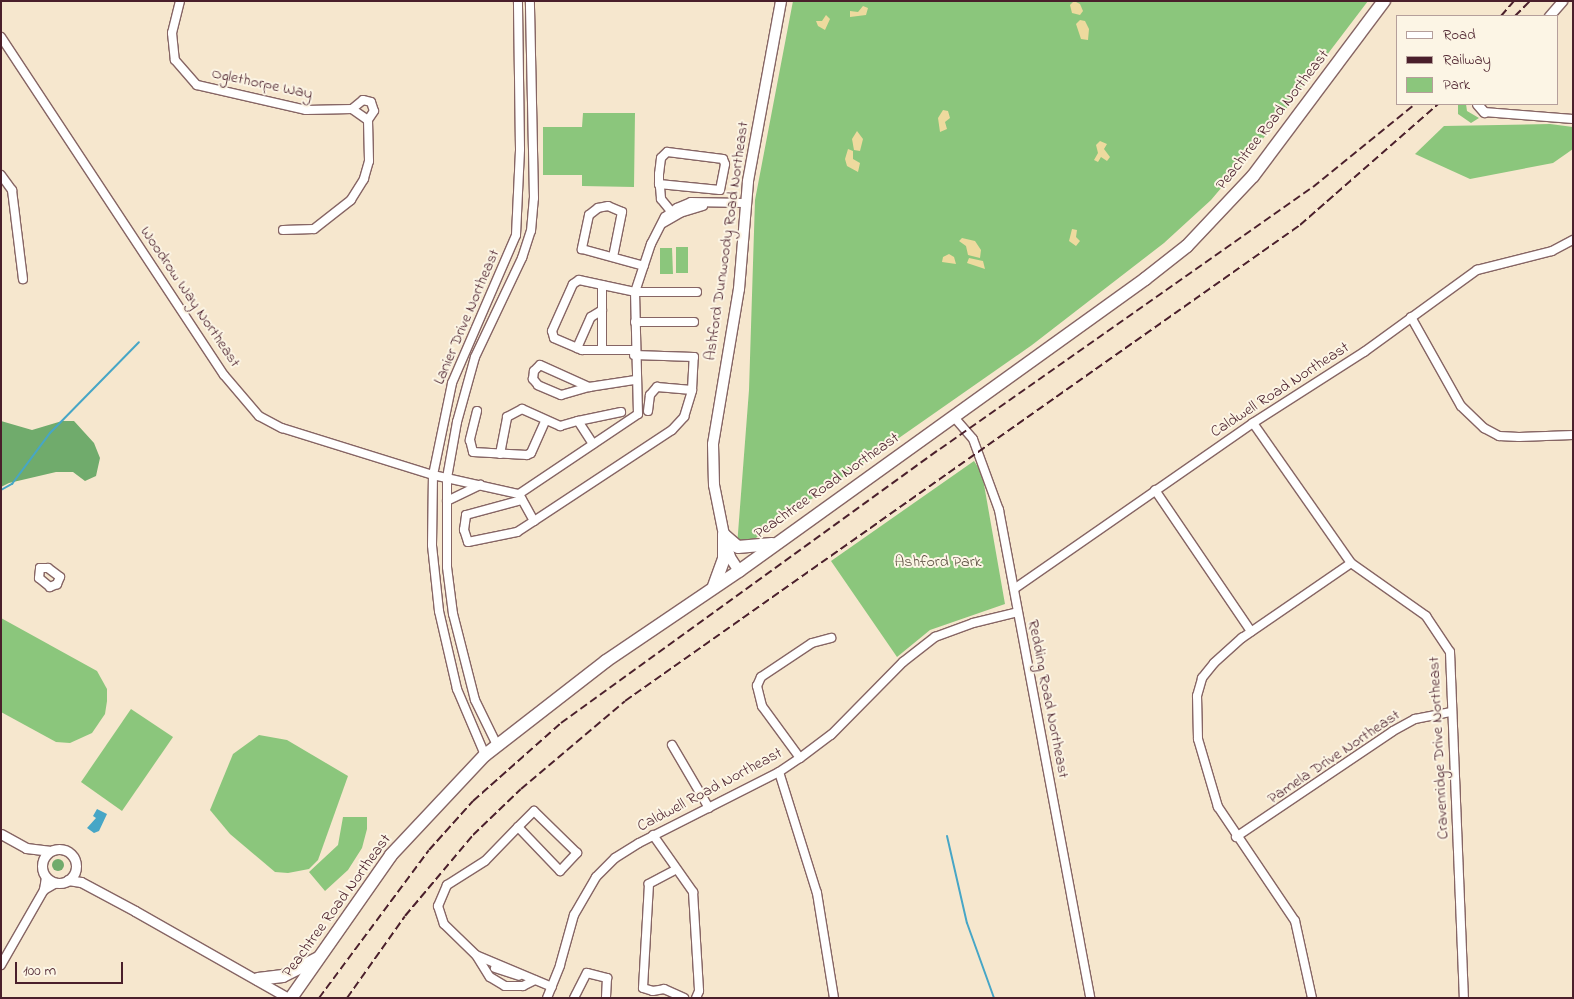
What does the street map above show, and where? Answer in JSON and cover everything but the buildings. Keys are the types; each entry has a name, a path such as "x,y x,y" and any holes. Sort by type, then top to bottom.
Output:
{"highway":[{"name":"Peachtree Road Northeast","path":"289,998 391,855 485,755 543,707 714,586 739,571 1145,279 1187,246 1253,176 1384,1"},
{"path":"724,536 738,547 774,544"},
{"path":"714,586 724,559 724,536"},
{"path":"258,979 283,976 318,958"}],"main road":[{"name":"Ashford Dunwoody Road Northeast","path":"739,571 730,556 724,536 714,485 713,444 739,289 744,203 782,1"}],"street":[{"name":"Oglethorpe Way","path":"180,1 172,33 175,60 197,85 306,110 352,109 363,100 371,102 374,111 368,120"},
{"name":"Lanier Drive Northeast","path":"485,755 456,689 440,620 432,545 433,475 452,383 516,235 520,149 518,1"},
{"name":"Lanier Drive Northeast","path":"497,745 474,700 460,649 447,566 447,478 457,422 475,357 522,258 531,231 534,198 530,1"},
{"path":"1550,15 1562,1"},
{"name":"Woodrow Way Northeast","path":"1,36 242,399 259,416 282,428 433,475 480,485 520,497"},
{"path":"1478,105 1484,112 1573,119"},
{"path":"283,230 314,229 351,200 364,178 369,162 368,120 352,109"},
{"path":"660,184 720,190 725,164 723,159 667,152 661,158 660,184 661,199 669,209"},
{"path":"1,175 12,190 23,279"},
{"path":"697,292 635,292 580,280 567,292 552,334 577,348 602,349 634,352 694,357 692,390 684,418 672,430 517,532 468,542 464,530 466,515 520,497 638,414 634,352 635,292 644,266 669,209 687,198 712,202"},
{"path":"661,224 670,212 683,204 712,202 744,203"},
{"path":"613,257 622,212 608,206 598,208 589,215 581,244 585,251 644,266"},
{"name":"Caldwell Road Northeast","path":"1014,589 1253,423 1364,352 1477,270 1552,251 1573,240"},
{"path":"602,285 602,349"},
{"path":"577,348 591,317 602,310"},
{"path":"1411,317 1461,406 1484,428 1500,436 1519,437 1573,434"},
{"path":"635,322 694,322"},
{"path":"589,386 540,364 534,371 533,379 538,385 561,395 589,386 635,380"},
{"path":"648,411 650,394 657,387 692,390"},
{"path":"500,454 507,417 522,409 560,426 621,412"},
{"path":"477,411 471,449 500,454 531,453 546,420"},
{"name":"Redding Road Northeast","path":"953,416 973,439 999,510 1090,998"},
{"path":"578,421 593,444"},
{"name":"Cravenridge Drive Northeast","path":"1253,423 1352,563 1426,616 1440,633 1450,652 1464,998"},
{"path":"458,496 460,481"},
{"path":"447,502 480,485"},
{"path":"1155,490 1251,631"},
{"path":"520,497 534,521"},
{"path":"1312,998 1295,921 1283,899 1236,837 1218,807 1202,761 1196,713 1202,678 1214,664 1251,631 1352,563"},
{"name":"Caldwell Road Northeast","path":"547,998 574,915 584,895 615,858 653,835 779,772 800,758 830,735 903,662 935,637 951,629 1018,612"},
{"path":"800,758 762,706 757,686 761,677 812,643 830,638"},
{"name":"Pamela Drive Northeast","path":"1236,837 1393,731 1415,719 1451,712"},
{"path":"672,745 709,808"},
{"path":"779,772 816,893 834,998"},
{"path":"518,827 560,871 577,853 534,811 518,827 485,861 447,885 438,906 444,924 476,955 490,977 505,986 523,986 532,979"},
{"path":"1,834 31,849 49,852 65,849 73,856 76,866 84,877 136,911"},
{"path":"653,835 674,870 693,892 699,992 696,998"},
{"path":"1,965 44,890 46,877 42,862 31,849"},
{"path":"42,862 49,852"},
{"path":"68,880 76,866"},
{"path":"674,870 649,884 643,988 653,991 664,989 684,998"},
{"path":"46,877 56,883"},
{"path":"44,890 56,883 68,880 81,882 289,998"},
{"path":"476,955 552,987"},
{"path":"574,998 587,973 607,978 606,998"}],"green space":[{"path":"793,1 1368,1 1266,135 1211,200 1164,243 1032,345 743,547 737,546 749,390 755,200"},
{"path":"1458,105 1466,105 1467,111 1479,118 1471,123 1458,114"},
{"path":"583,113 635,113 634,187 582,186 582,175 543,175 543,127 582,127"},
{"path":"1550,124 1573,127 1573,149 1553,163 1470,179 1415,154 1444,126"},
{"path":"676,247 688,247 688,273 676,273"},
{"path":"660,248 672,248 673,274 660,274"},
{"path":"1,421 32,430 62,421 74,421 94,443 100,458 96,476 85,481 73,472 56,472 9,483 1,487"},
{"name":"Ashford Park","path":"974,461 982,473 1005,604 930,630 897,657 831,561"},
{"path":"1,618 97,671 107,689 107,701 105,714 92,733 70,743 56,742 1,712"},
{"path":"131,709 173,737 122,811 81,782"},
{"path":"259,735 287,740 348,776 318,860 309,869 288,873 275,872 230,834 210,810 233,754"},
{"path":"343,817 367,817 367,829 362,848 348,870 325,891 309,872 338,845"},
{"path":"60,859 63,860 63,870 56,871 53,870 52,863 53,860"}],"sand":[{"path":"1074,1 1080,4 1083,11 1080,15 1072,13 1070,5"},
{"path":"863,6 868,8 866,15 850,17 850,11 858,12"},
{"path":"826,15 830,19 825,30 818,26 816,21 822,21"},
{"path":"1080,20 1085,21 1089,29 1088,40 1081,39 1076,24"},
{"path":"943,110 948,111 950,118 945,122 947,129 940,132 938,118"},
{"path":"857,131 863,139 860,151 854,150 852,139"},
{"path":"1100,141 1107,144 1104,149 1110,157 1107,161 1101,157 1098,162 1094,160 1098,153 1096,145"},
{"path":"848,149 853,151 853,159 860,163 858,172 847,166 845,159"},
{"path":"1072,229 1077,230 1076,237 1080,241 1076,246 1069,241"},
{"path":"962,238 975,241 981,250 980,258 968,255 966,246 959,241"},
{"path":"949,254 954,257 956,264 942,262 943,257"},
{"path":"969,258 983,261 985,269 967,263"}],"water":[{"path":"97,809 107,814 99,831 94,833 87,828 96,818 93,816"}],"waterway":[{"path":"1,490 12,484 50,433 139,342"},
{"path":"947,836 967,923 994,998"}],"railway":[{"path":"1502,15 1514,1"},
{"path":"1516,15 1530,1"},
{"path":"319,998 429,850 473,801 561,723 940,449 1313,187 1414,105"},
{"path":"347,998 405,916 473,835 521,789 625,701 1300,225 1437,105"}]}
